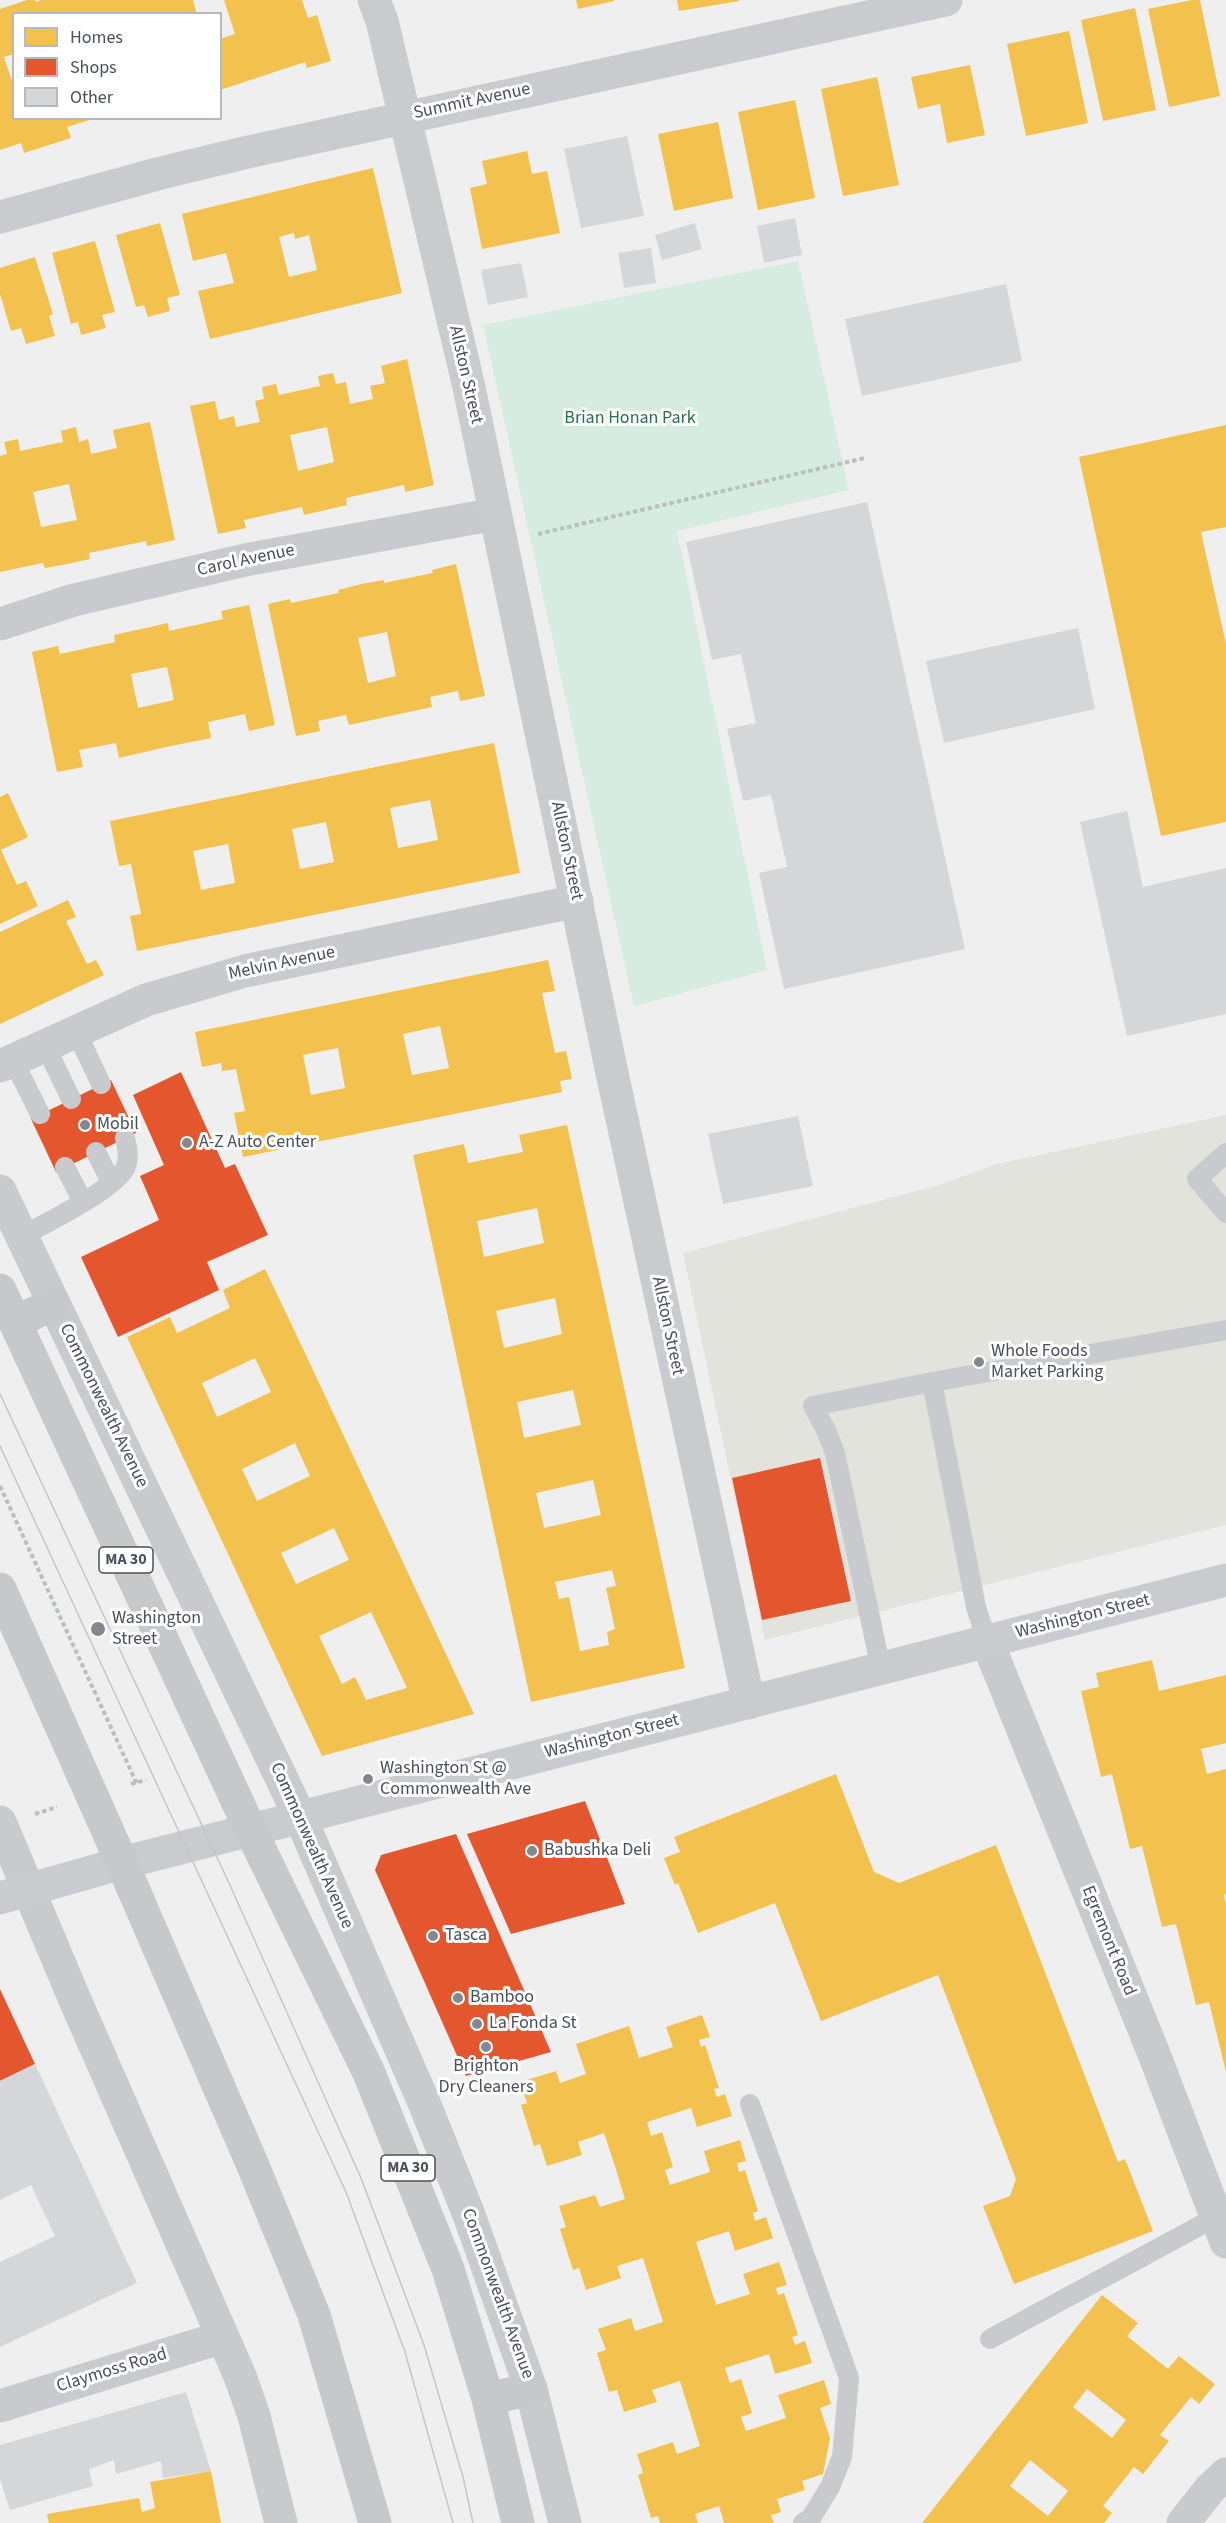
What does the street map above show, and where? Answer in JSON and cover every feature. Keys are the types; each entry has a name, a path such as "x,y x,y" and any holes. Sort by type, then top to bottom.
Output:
{"main road":[{"name":"Commonwealth Avenue","path":"0,1290 251,1831 369,2073 448,2269 488,2399 518,2523"},
{"path":"15,1322 54,1304"},
{"path":"0,1589 254,2168 314,2315 375,2523"},
{"path":"488,2399 531,2389"}],"street":[{"name":"Allston Street","path":"374,0 382,21 469,387 749,1703"},
{"name":"Summit Avenue","path":"0,217 161,173 878,7 946,0"},
{"name":"Carol Avenue","path":"0,624 74,600 245,560 495,514"},
{"name":"Melvin Avenue","path":"7,1063 162,994 230,975 577,901"},
{"name":"Commonwealth Avenue","path":"0,1191 301,1819 430,2116 469,2215 531,2389 565,2523"},
{"name":"Washington Street","path":"14,1893 519,1760 1226,1580"},
{"name":"Egremont Road","path":"987,1641 1221,2229"},
{"path":"0,1822 14,1893 224,2337 254,2416 281,2523"},
{"name":"Claymoss Road","path":"0,2406 224,2337"},
{"path":"1183,2523 1210,2489 1226,2474"}],"lane":[{"path":"76,1031 101,1084"},
{"path":"45,1045 71,1099"},
{"path":"7,1063 40,1114"},
{"path":"22,1236 83,1202 124,1170 129,1154 125,1138"},
{"path":"96,1152 111,1182"},
{"path":"1226,1153 1197,1179 1226,1213"},
{"path":"65,1167 83,1202"},
{"path":"881,1669 835,1453 830,1438 813,1406 932,1382 1226,1330"},
{"path":"932,1382 976,1607 987,1641"},
{"path":"750,2104 849,2378 842,2457 830,2487 811,2518 803,2523"},
{"path":"990,2339 1221,2229"}],"path":[{"path":"532,535 865,458"},
{"path":"0,1486 134,1784 146,1780"},
{"path":"32,1815 66,1804"}],"shaded area":[{"name":"Whole Foods Market Parking","path":"1226,1115 1226,1525 765,1640 683,1253 939,1185 997,1164"}],"green space":[{"name":"Brian Honan Park","path":"798,261 849,490 677,531 767,970 634,1006 483,325"}],"building: Homes":[{"path":"27,0 36,2 42,0 193,0 196,12 12,12 12,55 4,57 12,81 12,120 90,120 67,127 71,138 24,153 21,143 0,150 0,9"},
{"path":"224,0 302,0 308,18 317,15 331,61 307,68 305,62 222,89 222,38 235,34"},
{"path":"576,0 614,0 614,1 578,9"},
{"path":"677,0 739,0 739,1 679,11"},
{"path":"1200,0 1220,96 1169,107 1148,9"},
{"path":"1135,8 1156,110 1103,121 1081,20"},
{"path":"1069,31 1088,123 1026,136 1007,44"},
{"path":"970,65 985,135 947,143 940,104 918,109 911,77"},
{"path":"877,77 899,185 843,196 821,89"},
{"path":"795,100 815,198 758,210 738,112"},
{"path":"718,122 733,198 674,211 658,134"},
{"path":"527,151 532,174 547,171 560,233 482,249 470,188 487,184 482,161"},
{"path":"373,168 402,293 210,339 198,291 234,283 226,253 193,261 182,214","holes":["294,233 295,239 309,235 317,270 289,277 279,237"]},
{"path":"160,223 180,295 167,298 170,311 148,317 144,305 136,307 116,235"},
{"path":"95,241 115,312 102,315 106,328 81,335 78,322 71,324 52,253"},
{"path":"35,257 53,314 49,316 55,336 26,344 21,328 11,331 0,294 0,268"},
{"path":"407,359 434,485 405,492 404,485 346,498 347,505 304,515 302,507 244,520 246,528 218,534 190,406 215,401 219,420 234,416 236,427 260,422 255,401 264,399 262,387 276,384 279,395 320,386 318,376 333,373 336,384 346,382 350,404 373,399 370,386 385,383 381,366","holes":["327,427 334,462 298,471 290,435"]},
{"path":"150,422 175,540 147,546 146,541 89,553 90,559 67,564 45,568 43,563 0,572 0,456 7,454 4,442 18,439 20,451 63,442 61,431 76,427 79,442 88,439 91,454 117,448 113,430","holes":["69,484 77,520 41,527 33,492"]},
{"path":"1226,425 1226,527 1201,532 1226,644 1226,822 1161,836 1079,457"},
{"path":"456,564 485,696 460,701 458,691 430,697 432,707 349,725 346,715 318,721 320,731 296,736 268,604 290,599 291,603 339,593 338,590 361,584 384,580 384,583 433,573 432,570","holes":["387,632 396,676 368,683 358,638"]},
{"path":"249,605 275,725 249,731 245,714 208,722 211,738 119,758 116,743 79,750 83,767 57,772 32,652 58,646 60,654 115,642 114,635 168,623 169,631 223,619 221,611","holes":["167,667 174,700 138,708 131,674"]},
{"path":"494,743 520,873 137,951 130,916 141,914 131,864 119,866 110,821","holes":["430,800 438,840 398,848 390,808","326,822 334,862 300,869 292,829","228,844 235,883 201,890 193,851"]},
{"path":"8,793 28,837 1,850 17,885 26,881 38,906 0,924 0,797"},
{"path":"68,900 76,917 66,921 87,964 96,960 104,975 0,1024 0,932"},
{"path":"548,960 555,991 542,993 555,1053 566,1051 572,1079 560,1081 562,1092 243,1157 234,1113 245,1111 236,1069 222,1071 221,1063 202,1067 195,1032","holes":["440,1026 449,1068 412,1075 403,1034","338,1048 345,1088 311,1095 303,1055"]},
{"path":"567,1125 685,1668 531,1702 413,1155 464,1144 468,1163 523,1152 519,1135","holes":["537,1208 544,1243 484,1257 477,1221","555,1298 562,1334 504,1348 496,1311","573,1390 581,1425 524,1438 517,1402","593,1480 601,1515 544,1528 536,1493","612,1570 616,1586 606,1588 615,1629 607,1632 609,1645 580,1651 569,1597 559,1599 555,1582"]},
{"path":"265,1269 474,1714 322,1756 127,1337 170,1317 177,1333 230,1308 223,1290","holes":["255,1358 271,1392 217,1417 202,1383","295,1443 310,1476 257,1501 242,1469","334,1528 349,1560 296,1584 281,1553","371,1612 407,1688 366,1700 355,1677 342,1684 319,1636"]},
{"path":"1152,1660 1159,1691 1226,1675 1226,1743 1201,1749 1207,1774 1226,1769 1226,1894 1224,1895 1226,1904 1226,2072 1209,2002 1196,2005 1176,1924 1162,1927 1142,1846 1130,1849 1112,1774 1101,1777 1081,1691 1099,1687 1096,1673"},
{"path":"836,1774 874,1872 899,1883 996,1845 1118,2162 1125,2159 1153,2231 1014,2284 983,2206 1010,2196 1016,2179 938,1975 821,2021 775,1903 698,1933 678,1883 675,1885 664,1858 680,1852 674,1837"},
{"path":"702,2015 710,2037 699,2040 701,2047 705,2045 719,2088 714,2089 717,2097 725,2094 732,2116 697,2127 691,2108 647,2122 651,2136 662,2132 673,2167 665,2170 670,2185 710,2172 704,2151 740,2140 746,2161 737,2163 739,2172 745,2170 758,2211 753,2213 755,2221 766,2217 773,2238 735,2251 729,2231 696,2242 716,2305 750,2294 743,2274 779,2262 787,2285 776,2288 778,2295 784,2293 798,2335 792,2337 795,2345 805,2341 812,2363 775,2374 769,2354 725,2368 730,2383 741,2379 752,2413 741,2417 746,2431 786,2418 778,2395 824,2380 831,2404 820,2408 830,2438 823,2474 802,2481 805,2490 777,2499 781,2512 771,2515 774,2523 724,2523 719,2506 695,2514 698,2523 660,2523 658,2516 651,2518 638,2475 643,2473 637,2454 673,2442 677,2454 700,2446 680,2381 652,2390 657,2402 624,2412 617,2390 609,2392 597,2353 606,2350 598,2329 631,2318 635,2331 663,2322 643,2258 617,2266 621,2278 586,2290 579,2268 573,2270 560,2229 566,2227 559,2206 595,2195 600,2207 625,2199 615,2166 604,2133 578,2142 582,2155 547,2166 540,2144 534,2146 521,2105 527,2103 520,2082 556,2071 560,2083 586,2074 576,2044 629,2026 639,2058 673,2047 666,2027"},
{"path":"1102,2295 1138,2323 1127,2336 1168,2369 1179,2356 1215,2384 1199,2404 1191,2397 1160,2435 1169,2441 1143,2474 1134,2467 1103,2506 1112,2513 1104,2523 922,2523","holes":["1087,2389 1126,2420 1112,2438 1073,2407","1030,2460 1068,2491 1048,2516 1010,2486"]},
{"path":"211,2471 221,2523 49,2523 47,2514 139,2498 142,2512 155,2508 150,2482"}],"building: Shops":[{"path":"181,1072 225,1168 235,1164 268,1235 207,1262 219,1290 118,1337 81,1257 159,1220 140,1176 164,1165 133,1095"},
{"path":"111,1080 136,1133 56,1172 31,1119"},
{"path":"820,1458 851,1601 762,1620 732,1478"},
{"path":"585,1801 625,1904 511,1934 467,1834"},
{"path":"456,1834 551,2052 466,2076 375,1870 381,1855"},
{"path":"0,1989 35,2064 0,2081"}],"building: Other":[{"path":"627,136 644,216 581,228 564,149"},
{"path":"795,218 802,255 764,263 757,226"},
{"path":"695,223 702,249 662,260 655,235"},
{"path":"651,248 656,283 624,288 618,253"},
{"path":"521,263 528,297 488,305 481,270"},
{"path":"1006,284 1022,361 862,396 845,319"},
{"path":"867,502 965,949 784,989 759,873 787,867 771,795 743,801 727,729 756,723 741,654 712,660 686,542"},
{"path":"1078,628 1095,709 944,743 926,661"},
{"path":"1127,811 1143,887 1226,868 1226,1014 1127,1036 1080,822"},
{"path":"798,1116 813,1186 723,1204 708,1134"},
{"path":"35,2064 137,2283 0,2347 0,2262 55,2236 31,2185 0,2200 0,2081"},
{"path":"186,2392 211,2471 163,2478 161,2461 116,2474 114,2460 89,2469 93,2486 10,2510 0,2479 0,2445"}],"tram line":[{"path":"0,1394 229,1883 361,2178 424,2345 463,2477 473,2523"},
{"path":"0,1446 346,2192 405,2352 453,2523"}],"place":[{"name":"Mobil","path":"85,1125"},
{"name":"A-Z Auto Center","path":"187,1143"},
{"name":"Whole Foods Market Parking","path":"979,1362"},
{"name":"Washington Street","path":"98,1629"},
{"name":"Washington St @ Commonwealth Ave","path":"368,1779"},
{"name":"Babushka Deli","path":"532,1851"},
{"name":"Tasca","path":"433,1936"},
{"name":"Bamboo","path":"458,1998"},
{"name":"La Fonda St","path":"477,2024"},
{"name":"Brighton Dry Cleaners","path":"486,2047"}]}
